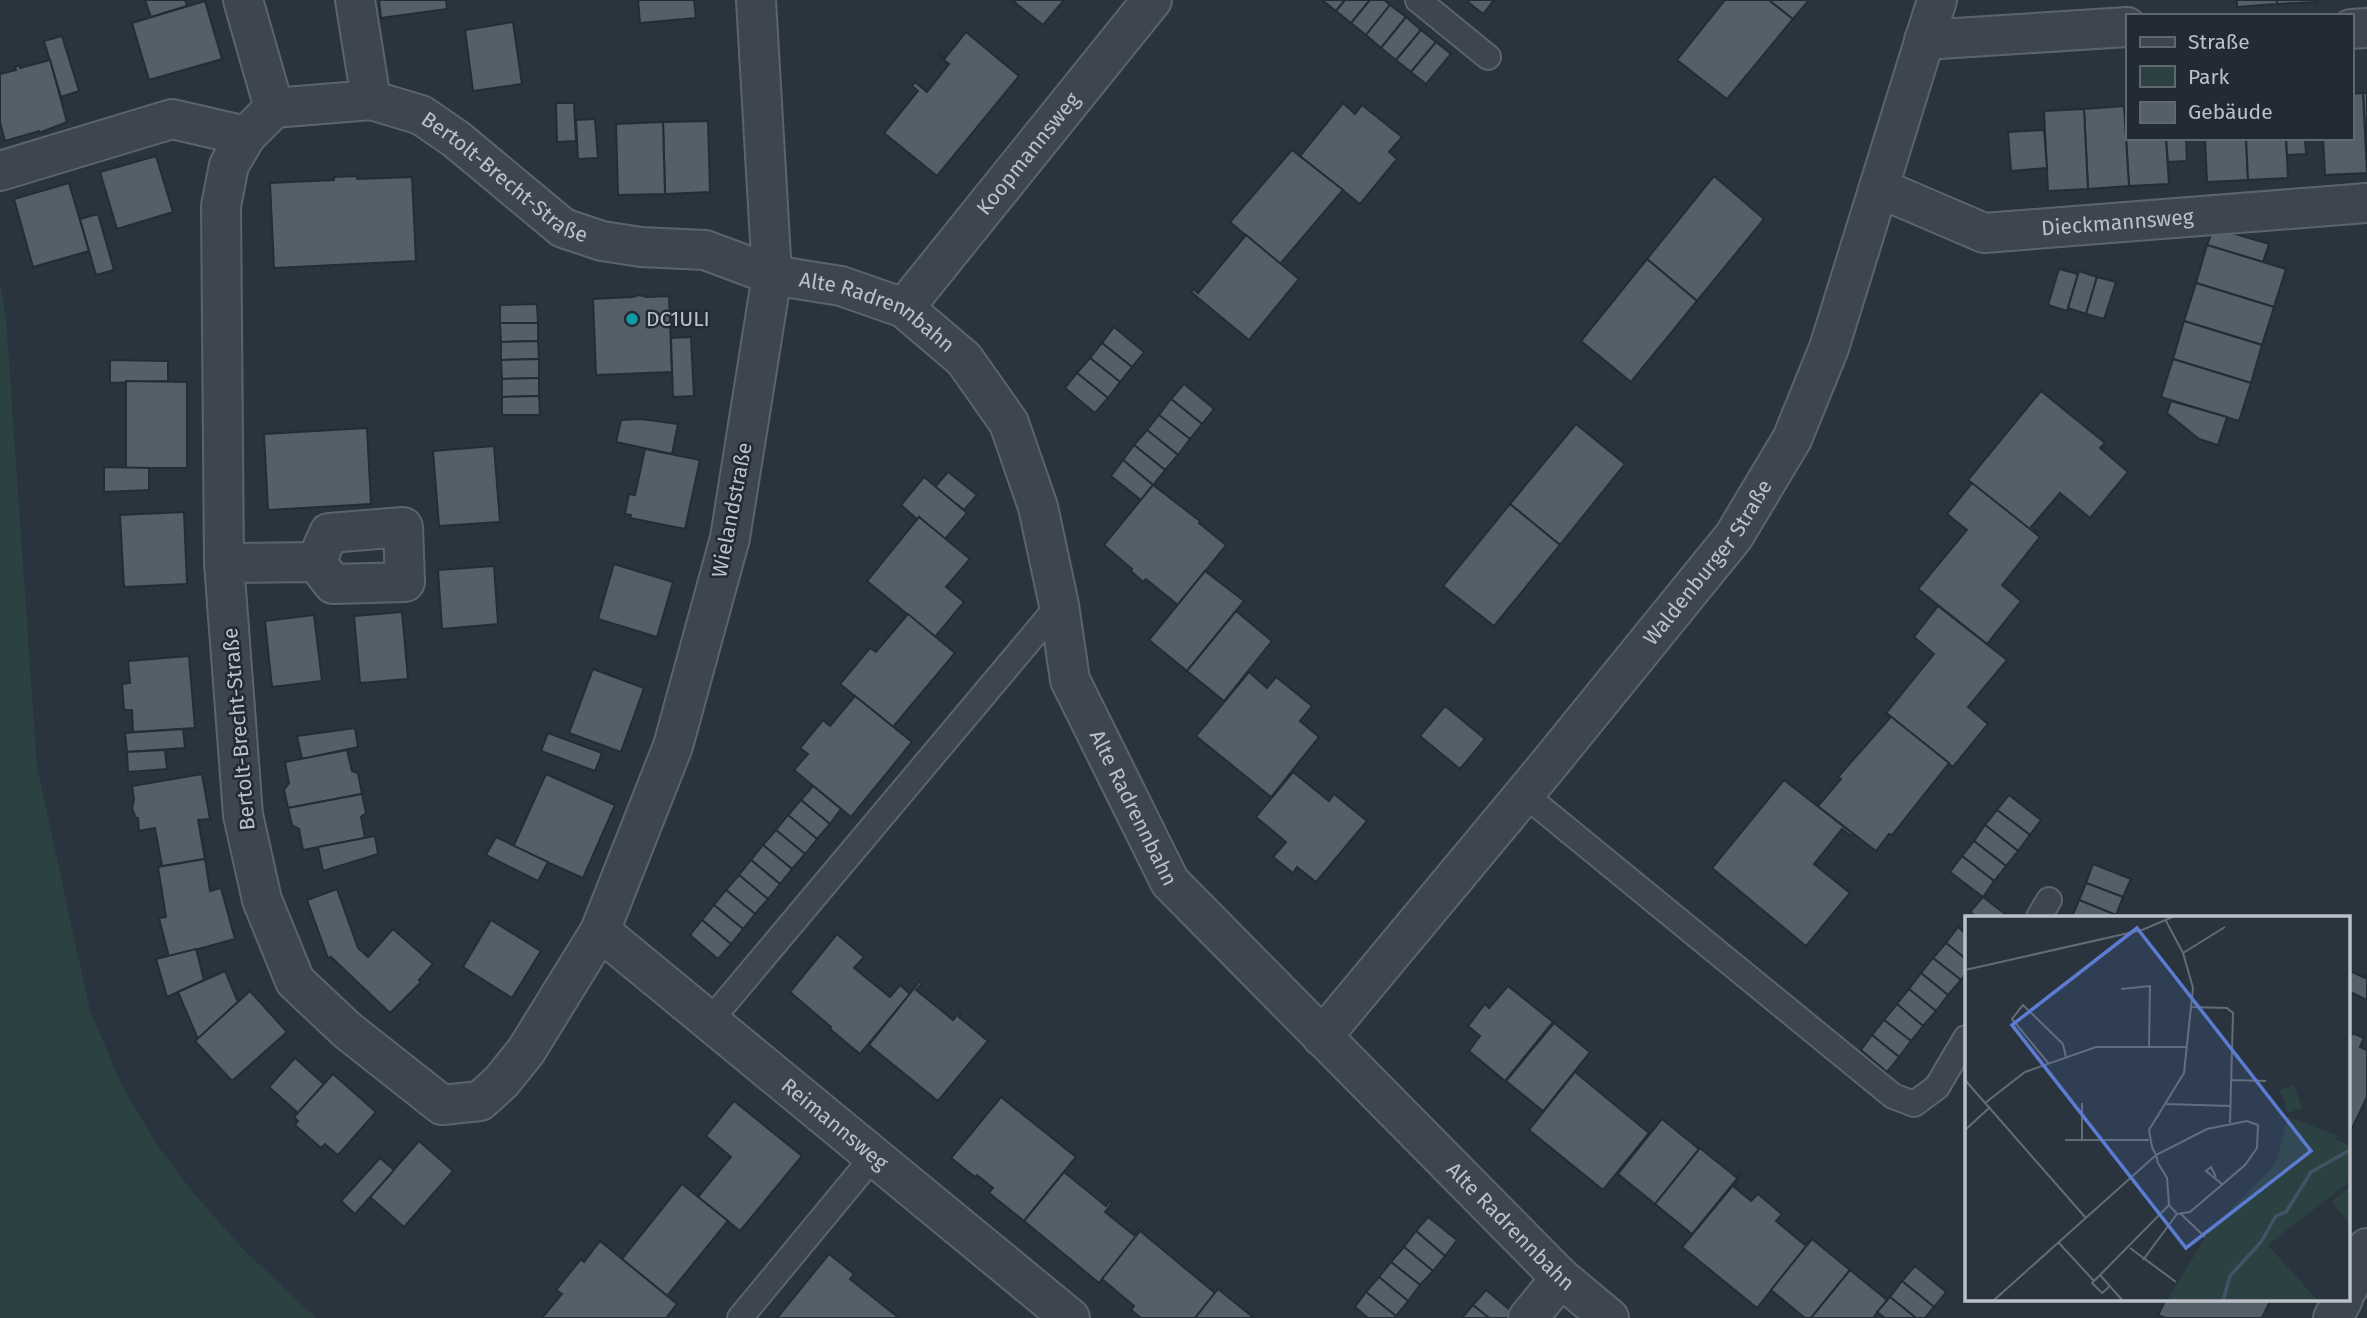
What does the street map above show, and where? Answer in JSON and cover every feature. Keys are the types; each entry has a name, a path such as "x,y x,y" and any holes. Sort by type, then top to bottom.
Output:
{"street":[{"path":"243,0 274,108"},
{"path":"355,0 372,100"},
{"name":"Wielandstraße","path":"564,992 600,931 673,746 730,538 772,275 756,0"},
{"name":"Koopmannsweg","path":"904,308 1152,0"},
{"name":"Waldenburger Straße","path":"1322,1037 1734,536 1792,439 1829,348 1937,0"},
{"path":"1924,40 2126,27"},
{"name":"Bertolt-Brecht-Straße","path":"564,992 527,1051 501,1082 480,1101 442,1105 347,1030 295,981 262,900 243,815 224,562 221,206 229,165 246,136 274,108 372,100 421,115 457,139 564,229 602,241 641,247 705,250 772,275"},
{"path":"0,171 172,119 246,136"},
{"name":"Dieckmannsweg","path":"1879,188 1984,233 2367,204"},
{"name":"Alte Radrennbahn","path":"772,275 841,286 904,308 964,359 1009,423 1038,507 1059,605 1070,680 1170,882 1561,1278 1609,1318"},
{"path":"224,562 316,562"},
{"name":"Reimannsweg","path":"600,931 1070,1318"},
{"path":"2350,1284 2367,1248"},
{"path":"1528,1318 1561,1278"},
{"path":"2333,1318 2342,1300"}],"lane":[{"path":"1418,0 1488,57"},
{"path":"709,1021 1059,605"},
{"path":"1524,794 1893,1096 1914,1104 1937,1087 1965,1040"},
{"path":"740,1318 873,1157"}],"green space":[{"path":"0,283 6,318 37,767 90,1011 122,1085 155,1142 194,1194 244,1250 316,1318 0,1318"}],"building":[{"path":"145,0 185,0 187,6 151,17"},
{"path":"379,0 446,0 447,9 381,18"},
{"path":"638,0 694,0 696,18 640,23"},
{"path":"1012,0 1064,0 1043,25"},
{"path":"1322,0 1345,0 1336,11"},
{"path":"1345,0 1370,0 1351,23 1336,11"},
{"path":"1370,0 1384,0 1390,5 1366,35 1351,23"},
{"path":"1494,0 1483,14 1468,2"},
{"path":"1725,0 1769,0 1793,19 1727,99 1677,60"},
{"path":"1769,0 1809,0 1793,19"},
{"path":"2237,0 2277,0 2277,4 2237,7"},
{"path":"2277,0 2317,0 2317,2 2277,4"},
{"path":"205,1 222,59 149,80 132,23"},
{"path":"1390,5 1406,17 1381,48 1366,35"},
{"path":"1406,17 1421,30 1396,60 1381,48"},
{"path":"513,22 522,84 473,91 465,30"},
{"path":"1421,30 1436,42 1411,72 1396,60"},
{"path":"966,32 1019,76 937,176 884,133 918,91 912,86 915,82 927,92 949,64 939,53 945,58"},
{"path":"62,36 79,91 61,97 44,41"},
{"path":"1436,42 1451,54 1426,84 1411,72"},
{"path":"50,60 67,122 39,133 5,141 0,122 0,74 16,70 15,67 19,65 20,68"},
{"path":"2363,93 2367,93 2367,172"},
{"path":"2363,93 2367,173 2325,175 2323,140 2353,140 2353,94"},
{"path":"556,103 574,103 576,141 557,142"},
{"path":"1343,103 1355,114 1362,105 1402,137 1389,152 1397,159 1360,204 1300,156"},
{"path":"2124,106 2126,106 2126,138"},
{"path":"2124,106 2129,186 2088,189 2084,109"},
{"path":"2084,109 2088,189 2048,191 2044,111"},
{"path":"595,119 598,158 578,159 576,120"},
{"path":"708,121 710,192 665,194 663,122"},
{"path":"663,122 665,194 618,195 616,124"},
{"path":"2044,130 2047,168 2011,171 2008,132"},
{"path":"2126,140 2166,140 2169,184 2129,186"},
{"path":"2166,140 2186,140 2187,161 2168,162"},
{"path":"2205,140 2246,140 2248,180 2207,182"},
{"path":"2246,140 2286,140 2288,178 2248,180"},
{"path":"2286,140 2305,140 2306,154 2287,155"},
{"path":"1292,150 1343,190 1280,264 1230,222"},
{"path":"156,156 173,212 117,229 100,172"},
{"path":"357,176 357,179 412,177 416,261 274,268 270,183 334,180 334,177"},
{"path":"1714,176 1764,219 1697,301 1647,259"},
{"path":"69,183 89,251 33,267 14,199"},
{"path":"98,214 114,270 96,275 80,219"},
{"path":"2213,230 2222,230 2269,244 2263,262 2207,245"},
{"path":"1246,235 1299,279 1249,340 1191,292 1193,289 1198,293"},
{"path":"2207,245 2286,269 2274,307 2196,283"},
{"path":"1647,259 1697,301 1631,382 1581,341"},
{"path":"2059,269 2078,274 2067,311 2048,305"},
{"path":"2079,271 2097,277 2086,314 2068,308"},
{"path":"2097,277 2116,282 2104,319 2086,314"},
{"path":"2196,283 2274,307 2262,345 2184,321"},
{"name":"DC1ULI","path":"639,295 669,296 672,372 596,375 593,299"},
{"path":"537,304 538,323 500,323 500,305"},
{"path":"2184,321 2262,345 2251,383 2173,359"},
{"path":"500,323 538,323 538,341 501,342"},
{"path":"1114,327 1144,352 1132,367 1102,343"},
{"path":"691,337 694,396 673,397 671,338"},
{"path":"538,341 539,359 501,360 501,342"},
{"path":"1102,343 1132,367 1120,382 1090,358"},
{"path":"1090,358 1120,382 1108,398 1077,373"},
{"path":"539,359 539,378 502,379 501,360"},
{"path":"2173,359 2251,383 2239,421 2161,397"},
{"path":"110,360 168,361 168,381 110,383"},
{"path":"1077,373 1108,398 1095,413 1065,388"},
{"path":"539,378 539,396 502,397 502,379"},
{"path":"126,381 187,382 187,468 126,468"},
{"path":"1184,384 1214,409 1202,424 1171,399"},
{"path":"2041,391 2105,443 2100,448 2128,472 2090,518 2060,493 2031,527 2037,532 2035,534 1968,480"},
{"path":"539,396 540,415 502,415 502,397"},
{"path":"1171,399 1202,424 1190,439 1159,415"},
{"path":"2171,401 2227,417 2218,445 2199,439 2167,413"},
{"path":"1159,415 1190,439 1178,455 1147,430"},
{"path":"641,419 678,424 672,454 616,442 621,420"},
{"path":"1576,424 1625,464 1560,545 1510,504"},
{"path":"367,428 371,504 268,510 264,434"},
{"path":"1147,430 1178,455 1165,470 1134,445"},
{"path":"1134,445 1165,470 1153,485 1123,460"},
{"path":"494,446 500,522 439,526 433,451"},
{"path":"645,449 700,460 685,529 630,518 631,515 625,514 629,494 635,495"},
{"path":"1123,460 1153,485 1141,500 1111,476"},
{"path":"104,467 149,468 149,490 104,492"},
{"path":"948,472 977,495 964,510 935,487"},
{"path":"924,477 967,513 945,539 901,505"},
{"path":"1972,483 2040,537 2002,585 2021,601 1987,644 1918,589 1967,530 1947,514"},
{"path":"1153,485 1226,545 1178,605 1146,579 1143,582 1104,545"},
{"path":"1510,504 1560,545 1494,626 1443,586"},
{"path":"184,512 187,584 124,587 120,515"},
{"path":"919,517 970,559 946,587 964,602 935,637 867,581"},
{"path":"614,564 673,582 657,637 598,619"},
{"path":"494,566 498,624 442,629 438,570"},
{"path":"1205,571 1244,601 1187,671 1149,640"},
{"path":"1938,606 2007,660 1968,707 1988,724 1953,767 1886,713 1934,654 1914,637"},
{"path":"1236,611 1272,641 1224,701 1187,671"},
{"path":"402,612 408,679 360,683 354,616"},
{"path":"908,614 955,653 893,727 840,684 870,648 876,652"},
{"path":"314,615 322,681 272,687 265,621"},
{"path":"189,656 195,728 133,732 132,710 124,710 122,684 130,683 128,661"},
{"path":"593,669 644,688 621,752 569,733"},
{"path":"1249,672 1267,688 1276,677 1312,706 1300,721 1319,737 1271,797 1196,736"},
{"path":"855,696 912,742 851,817 794,770 808,754 800,748 823,720 830,726"},
{"path":"1445,706 1485,739 1460,769 1420,736"},
{"path":"1889,715 1949,763 1876,851 1815,804 1817,802 1819,805 1841,779 1838,777 1890,718"},
{"path":"355,728 358,747 302,759 297,736"},
{"path":"183,729 185,748 127,752 125,733"},
{"path":"548,733 602,753 595,771 541,751"},
{"path":"165,750 167,769 128,772 127,752"},
{"path":"347,750 352,771 358,773 362,794 288,808 284,790 289,783 285,762"},
{"path":"1293,772 1329,801 1334,794 1367,821 1316,882 1297,867 1293,873 1273,857 1286,842 1256,817"},
{"path":"202,774 210,819 198,820 205,859 162,866 155,828 139,831 138,818 132,809 132,786"},
{"path":"546,774 615,805 583,878 513,847"},
{"path":"1784,780 1853,834 1851,836 1842,829 1814,864 1850,893 1806,946 1712,868"},
{"path":"813,786 841,809 830,824 801,800"},
{"path":"362,794 366,813 361,817 365,838 303,850 299,829 292,825 288,808"},
{"path":"2009,795 2041,820 2030,835 1997,810"},
{"path":"801,800 830,824 817,839 788,815"},
{"path":"1997,810 2030,835 2018,851 1985,825"},
{"path":"788,815 817,839 805,854 776,830"},
{"path":"1985,825 2018,851 2006,866 1974,841"},
{"path":"776,830 805,854 792,869 763,845"},
{"path":"375,836 378,854 323,871 318,847"},
{"path":"496,837 548,862 538,881 486,855"},
{"path":"1974,841 2006,866 1994,881 1962,856"},
{"path":"763,845 792,869 780,884 751,860"},
{"path":"1962,856 1994,881 1983,897 1950,872"},
{"path":"205,859 210,891 221,888 235,939 169,957 159,918 166,917 158,867"},
{"path":"751,860 780,884 768,899 739,875"},
{"path":"2093,864 2131,879 2123,897 2086,883"},
{"path":"739,875 768,899 755,914 726,890"},
{"path":"2086,883 2123,897 2116,915 2079,900"},
{"path":"337,889 358,948 368,957 393,929 433,964 419,980 421,982 390,1013 331,957 328,958 307,900"},
{"path":"726,890 755,914 743,929 714,905"},
{"path":"1983,897 2008,916 1976,916 1970,912"},
{"path":"2079,900 2116,915 2116,916 2072,916"},
{"path":"714,905 743,929 731,944 702,920"},
{"path":"491,920 541,951 512,998 463,967"},
{"path":"702,920 731,944 718,959 690,935"},
{"path":"1958,927 1965,933 1965,958 1946,943"},
{"path":"837,934 864,957 854,968 890,997 900,985 910,994 860,1054 790,992"},
{"path":"1946,943 1965,958 1965,974 1961,980 1933,958"},
{"path":"196,949 204,980 167,997 156,959"},
{"path":"1933,958 1961,980 1948,995 1921,973"},
{"path":"225,971 238,1002 198,1039 178,992"},
{"path":"2350,971 2365,978 2367,974 2367,1000 2350,992"},
{"path":"1921,973 1948,995 1936,1011 1909,989"},
{"path":"920,981 922,984 916,990 953,1020 961,1014 959,1017 988,1041 938,1101 869,1045"},
{"path":"1508,986 1553,1022 1505,1081 1469,1051 1480,1036 1468,1026 1485,1004 1489,1008"},
{"path":"1909,989 1936,1011 1923,1026 1897,1004"},
{"path":"250,991 287,1032 232,1081 195,1041"},
{"path":"1897,1004 1923,1026 1911,1041 1884,1020"},
{"path":"1884,1020 1911,1041 1899,1057 1872,1035"},
{"path":"1554,1023 1590,1052 1543,1111 1506,1081"},
{"path":"2353,1033 2364,1038 2360,1047 2367,1050 2367,1097 2350,1133 2350,1038"},
{"path":"1872,1035 1899,1057 1887,1072 1861,1050"},
{"path":"295,1058 324,1084 298,1113 269,1087"},
{"path":"1575,1072 1649,1133 1603,1190 1529,1130"},
{"path":"333,1074 376,1112 338,1155 325,1144 321,1148 295,1125 298,1121 294,1117"},
{"path":"1001,1097 1076,1157 1024,1221 989,1193 993,1188 951,1158"},
{"path":"734,1101 802,1156 740,1231 698,1197 731,1157 706,1136"},
{"path":"1662,1119 1699,1149 1655,1204 1618,1174"},
{"path":"419,1141 453,1171 404,1227 370,1197"},
{"path":"1700,1148 1736,1177 1741,1174 1692,1234 1655,1204"},
{"path":"380,1158 394,1170 355,1214 341,1201"},
{"path":"1064,1172 1106,1206 1110,1201 1112,1203 1105,1212 1134,1235 1141,1227 1143,1229 1099,1283 1024,1221"},
{"path":"1739,1178 1734,1187 1751,1201 1758,1194 1782,1214 1776,1221 1805,1245 1812,1239 1757,1308 1682,1247"},
{"path":"682,1184 728,1221 667,1296 622,1259"},
{"path":"1428,1217 1457,1240 1445,1256 1416,1231"},
{"path":"1140,1231 1215,1293 1195,1318 1141,1318 1131,1310 1134,1306 1102,1279"},
{"path":"1416,1231 1445,1256 1433,1271 1404,1247"},
{"path":"1812,1239 1850,1270 1811,1318 1805,1318 1771,1290"},
{"path":"600,1241 677,1304 666,1318 542,1318 562,1294 556,1290 581,1259 584,1262"},
{"path":"1404,1247 1433,1271 1420,1285 1391,1262"},
{"path":"829,1254 854,1274 850,1279 899,1318 777,1318"},
{"path":"1391,1262 1420,1285 1408,1301 1379,1277"},
{"path":"1915,1266 1946,1292 1934,1307 1902,1281"},
{"path":"1850,1270 1887,1300 1873,1318 1811,1318"},
{"path":"1379,1277 1408,1301 1396,1316 1366,1292"},
{"path":"1902,1281 1934,1307 1925,1318 1916,1318 1890,1297"},
{"path":"1218,1289 1254,1318 1195,1318"},
{"path":"1486,1290 1515,1314 1512,1318 1489,1318 1473,1305"},
{"path":"1366,1292 1396,1316 1368,1318 1355,1307"},
{"path":"1890,1297 1916,1318 1885,1318 1877,1312"},
{"path":"2166,1300 2271,1300 2262,1318 2165,1318 2158,1315"},
{"path":"1473,1305 1489,1318 1462,1318"}],"place":[{"name":"DC1ULI","path":"632,319"}]}
